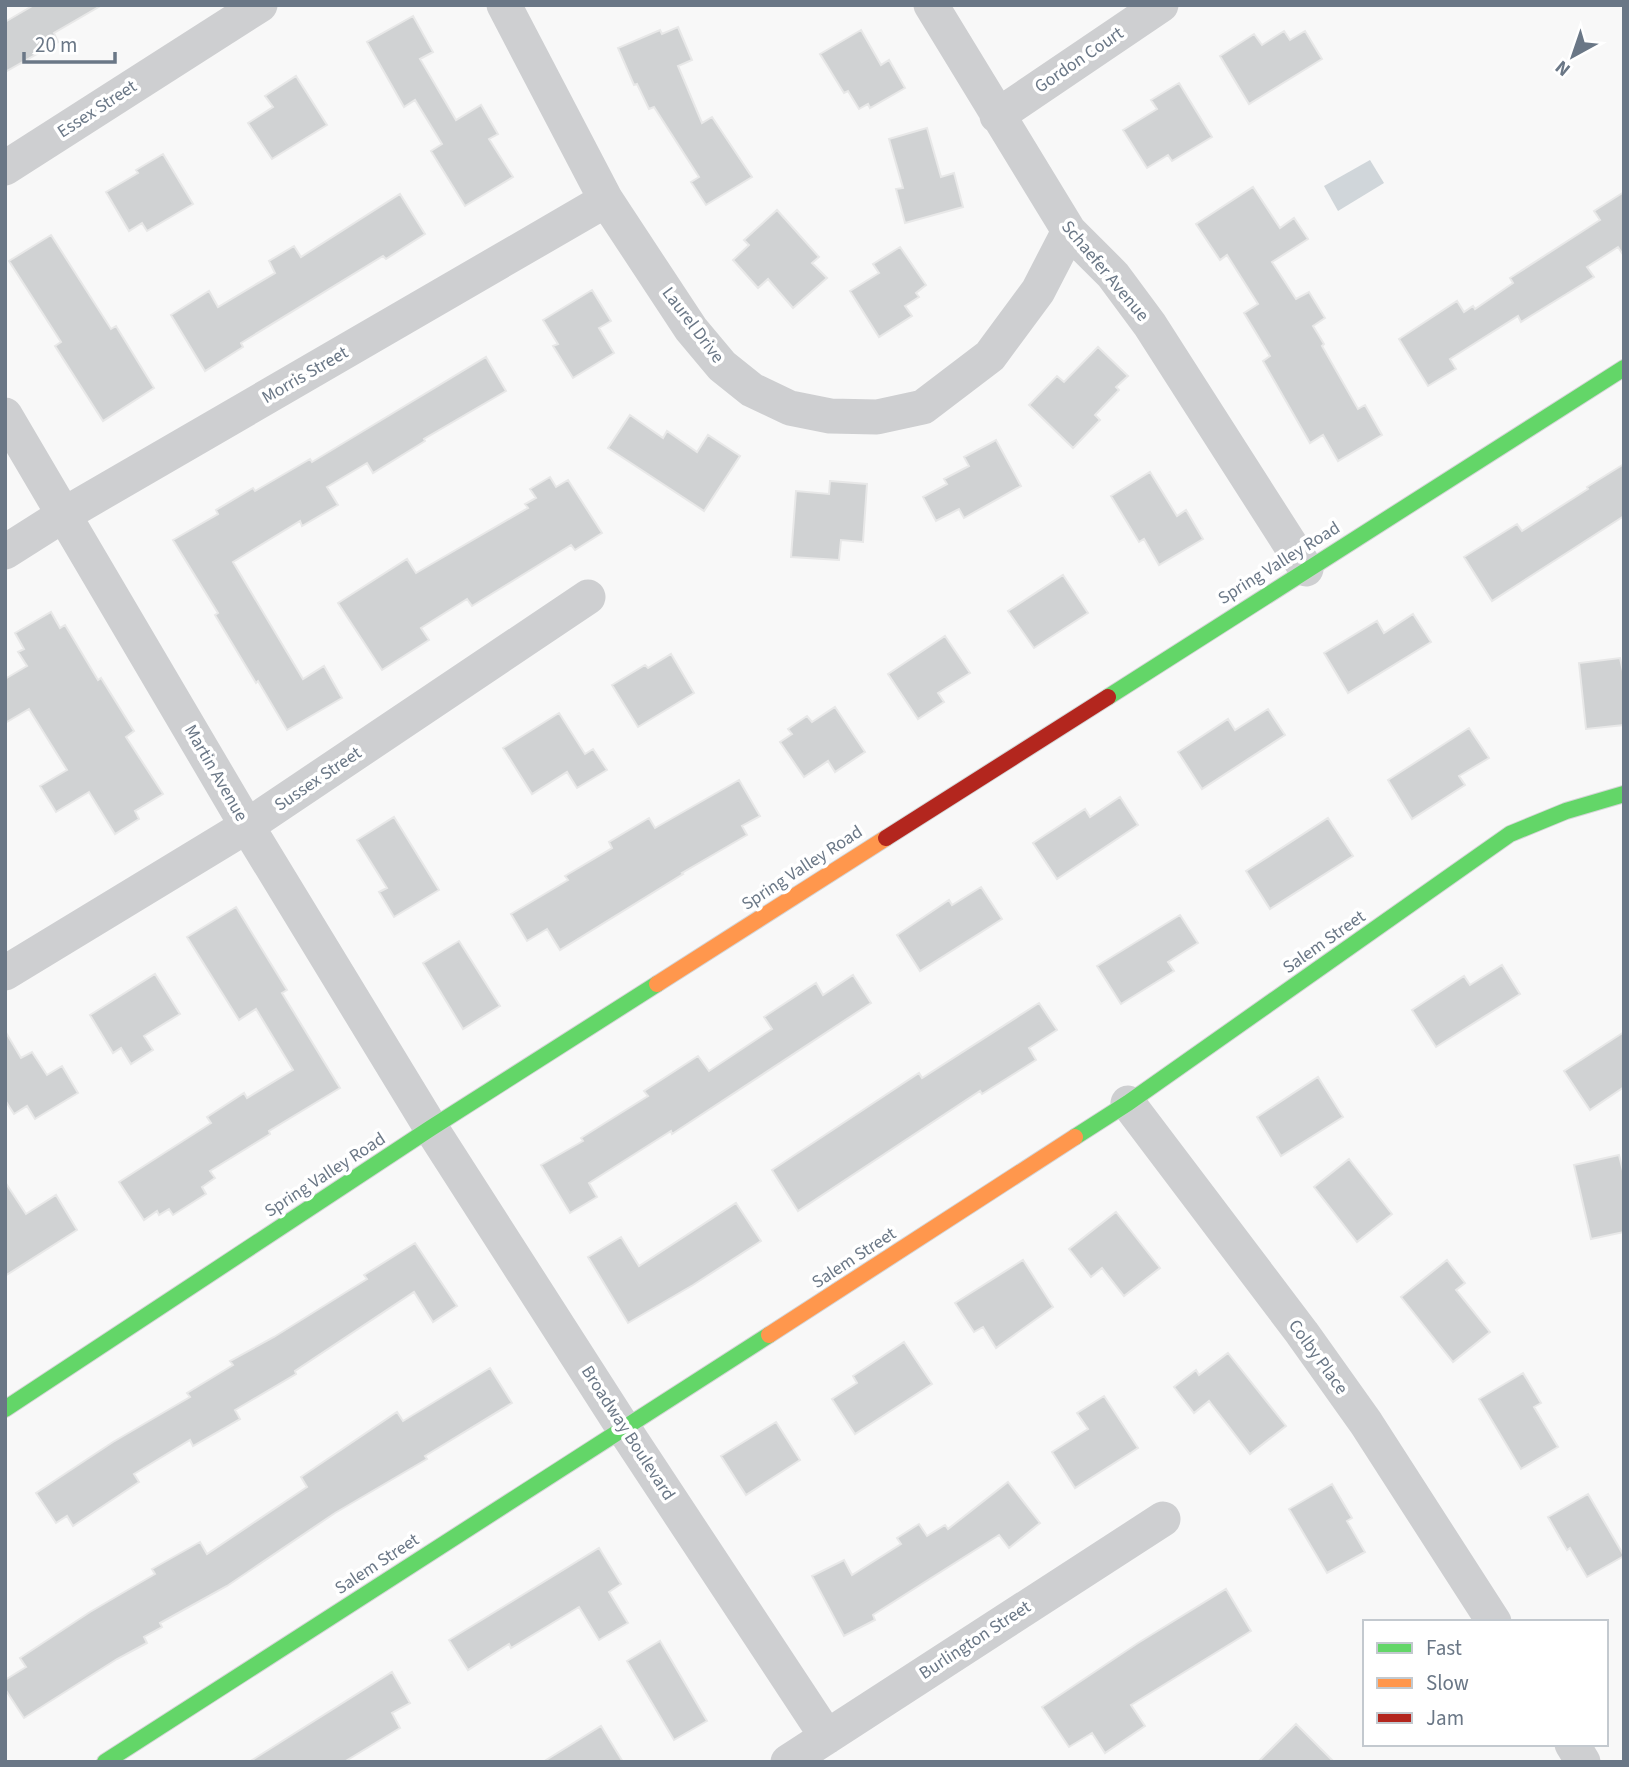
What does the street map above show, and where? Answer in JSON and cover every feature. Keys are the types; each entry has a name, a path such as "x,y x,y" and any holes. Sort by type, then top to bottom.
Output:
{"street":[{"name":"Essex Street","path":"5,168 260,5"},
{"name":"Laurel Drive","path":"503,5 606,200 691,329 722,366 752,390 790,408 830,416 877,417 923,407 990,356 1038,291 1069,231"},
{"name":"Schaefer Avenue","path":"931,5 1069,231 1114,275 1150,325 1306,569"},
{"name":"Gordon Court","path":"997,116 1161,5"},
{"name":"Morris Street","path":"5,551 606,200"},
{"name":"Spring Valley Road","path":"5,1409 431,1128 1624,368"},
{"name":"Martin Avenue","path":"5,415 247,826 431,1128"},
{"name":"Sussex Street","path":"5,973 247,826 588,597"},
{"name":"Salem Street","path":"105,1762 1128,1103 1510,834 1553,814 1598,799 1624,794"},
{"name":"Colby Place","path":"1128,1103 1294,1322 1358,1412 1492,1620"},
{"name":"Broadway Boulevard","path":"431,1128 624,1429 827,1737"},
{"name":"Burlington Street","path":"788,1762 1163,1519"},
{"path":"1573,1746 1583,1762"}],"shaded area":[{"path":"1370,160 1384,183 1338,211 1324,186"}],"building":[{"path":"34,5 102,5 54,33 58,42 5,72 5,22"},
{"path":"413,16 433,52 420,59 456,120 481,105 498,134 489,139 513,177 465,206 431,151 442,144 415,100 404,107 367,42"},
{"path":"678,27 692,60 678,66 702,123 712,117 752,177 706,205 691,182 699,177 654,107 649,109 637,84 634,85 618,48 660,30 662,34"},
{"path":"861,30 881,65 889,60 905,88 870,108 868,104 859,109 848,91 844,93 820,54"},
{"path":"1284,31 1290,40 1305,31 1322,59 1249,104 1220,56 1254,34 1262,45"},
{"path":"296,76 327,125 272,159 248,123 273,107 265,96"},
{"path":"1179,83 1212,137 1172,161 1168,155 1147,168 1123,130 1157,109 1151,100"},
{"path":"927,128 941,177 954,173 963,207 905,223 896,189 903,188 889,139"},
{"path":"163,154 193,204 147,231 142,223 129,231 106,192"},
{"path":"1253,187 1280,228 1294,218 1308,239 1272,262 1296,299 1309,292 1325,318 1313,326 1324,344 1322,346 1358,409 1365,405 1382,435 1338,461 1323,435 1310,443 1263,361 1270,356 1244,313 1258,304 1227,255 1220,260 1196,224"},
{"path":"1624,192 1624,256 1618,247 1587,267 1594,277 1521,322 1518,316 1450,359 1456,369 1428,386 1399,339 1457,301 1464,312 1473,306 1475,309 1513,283 1510,278 1600,220 1594,211"},
{"path":"400,194 425,234 386,259 383,256 241,343 243,347 205,371 171,315 209,291 218,307 275,273 269,261 294,246 301,257"},
{"path":"777,210 819,257 812,263 827,278 793,308 768,279 758,288 733,260 749,245 744,240"},
{"path":"51,235 111,329 116,326 154,388 103,421 55,346 61,342 9,261"},
{"path":"900,247 926,285 916,293 919,297 905,306 912,316 879,337 850,291 879,273 873,264"},
{"path":"592,290 611,321 599,328 614,353 573,378 553,346 558,344 543,320"},
{"path":"1098,347 1128,376 1116,387 1119,390 1095,415 1100,420 1073,448 1029,405 1057,376 1064,382"},
{"path":"486,357 506,391 424,439 425,441 373,473 367,463 327,487 338,505 302,526 300,521 233,562 303,679 324,666 342,698 287,730 215,615 218,613 173,540 218,514 216,510 253,488 255,491 310,459 312,462"},
{"path":"630,415 663,438 667,431 697,452 708,435 740,456 704,511 608,448"},
{"path":"996,440 1021,486 964,518 959,509 936,521 923,497 947,484 944,479 969,466 964,457"},
{"path":"1624,464 1624,516 1492,601 1464,557 1517,524 1522,531"},
{"path":"1150,472 1177,516 1186,510 1203,539 1159,565 1144,539 1139,542 1111,496"},
{"path":"550,477 556,487 568,480 602,533 575,550 571,545 472,606 467,599 421,628 429,640 382,670 338,603 407,559 416,573 528,508 525,504 536,498 530,489"},
{"path":"830,481 867,484 863,542 841,540 839,560 791,557 796,491 829,494"},
{"path":"1063,575 1088,613 1034,648 1008,611"},
{"path":"51,612 60,628 65,625 98,680 101,678 134,731 126,737 163,794 135,811 139,819 115,834 89,792 56,812 40,786 67,770 29,709 5,723 5,679 27,666 18,652 24,649 15,633"},
{"path":"1413,614 1431,642 1348,693 1324,653 1377,621 1384,633"},
{"path":"945,636 970,673 938,693 944,702 918,719 888,674"},
{"path":"671,654 694,693 638,727 612,685 645,665 648,668"},
{"path":"1620,658 1624,676 1624,725 1586,729 1579,663"},
{"path":"835,707 865,752 835,772 828,761 804,777 780,742 792,734 788,729 807,716 812,722"},
{"path":"1268,709 1285,735 1202,789 1178,752 1228,719 1235,730"},
{"path":"559,713 585,754 593,749 607,770 577,788 567,772 532,794 503,748"},
{"path":"1469,728 1489,758 1459,776 1465,785 1412,819 1388,780"},
{"path":"739,780 760,816 742,826 747,835 560,950 547,929 527,941 511,914 568,880 565,876 612,848 609,842 649,818 655,828"},
{"path":"1120,797 1138,825 1057,879 1033,843 1085,809 1090,817"},
{"path":"394,817 439,890 394,917 379,892 387,888 357,840"},
{"path":"1328,818 1353,856 1270,909 1246,871"},
{"path":"981,887 1002,919 920,971 897,935 949,900 952,905"},
{"path":"236,907 287,990 282,993 340,1088 210,1171 215,1178 202,1187 206,1194 173,1215 169,1209 159,1215 157,1211 144,1220 119,1182 211,1123 207,1117 244,1093 247,1098 293,1070 256,1009 239,1020 187,937"},
{"path":"1180,915 1198,943 1168,962 1174,971 1121,1004 1097,966"},
{"path":"459,941 500,1006 463,1029 423,963"},
{"path":"1502,965 1520,994 1436,1047 1412,1010 1464,976 1470,985"},
{"path":"155,974 180,1014 144,1036 153,1050 131,1064 121,1048 113,1053 90,1015"},
{"path":"853,975 871,1003 672,1134 671,1131 589,1183 597,1197 570,1213 541,1165 583,1141 581,1138 648,1096 644,1091 698,1056 709,1071 772,1029 764,1017 816,983 823,995"},
{"path":"1039,1003 1057,1030 1029,1048 1036,1060 982,1094 980,1091 798,1211 772,1170 919,1073 922,1078"},
{"path":"5,1031 21,1058 32,1052 47,1075 62,1066 78,1093 35,1119 27,1106 14,1114 5,1100"},
{"path":"1624,1032 1624,1087 1590,1110 1564,1071"},
{"path":"1318,1077 1343,1117 1281,1156 1257,1117"},
{"path":"1619,1155 1624,1175 1624,1232 1591,1239 1574,1165"},
{"path":"1349,1159 1392,1214 1357,1242 1314,1187"},
{"path":"5,1182 26,1214 56,1195 77,1230 5,1276"},
{"path":"736,1203 761,1241 628,1323 588,1257 621,1237 639,1266"},
{"path":"1116,1212 1160,1268 1124,1296 1102,1268 1091,1277 1069,1249"},
{"path":"415,1243 457,1306 433,1322 414,1292 295,1371 296,1374 235,1410 240,1419 193,1446 190,1440 134,1474 139,1482 73,1526 67,1516 56,1523 36,1493 113,1442 190,1397 187,1393 233,1365 230,1361 367,1279 364,1275"},
{"path":"1023,1260 1053,1307 996,1348 983,1327 974,1332 955,1303"},
{"path":"1447,1260 1465,1283 1456,1290 1490,1332 1453,1362 1401,1297"},
{"path":"904,1342 932,1384 855,1434 832,1399 857,1383 853,1376"},
{"path":"1228,1353 1286,1426 1250,1454 1209,1401 1194,1413 1174,1387 1196,1370 1199,1375"},
{"path":"490,1368 512,1403 425,1456 427,1459 335,1513 227,1586 160,1623 162,1627 144,1637 147,1643 24,1718 5,1689 5,1680 26,1667 20,1658 155,1574 152,1569 200,1542 207,1554 307,1487 301,1477 397,1412 403,1421"},
{"path":"1523,1373 1541,1403 1534,1407 1558,1447 1521,1469 1479,1399"},
{"path":"1104,1396 1138,1448 1075,1488 1052,1452 1088,1429 1077,1413"},
{"path":"776,1422 800,1460 746,1495 721,1456"},
{"path":"1008,1482 1040,1523 1009,1548 999,1535 873,1615 875,1620 844,1636 812,1576 844,1560 852,1575 901,1544 897,1538 919,1524 927,1536 945,1525 948,1529"},
{"path":"1332,1484 1352,1518 1347,1521 1365,1552 1327,1573 1289,1509"},
{"path":"1588,1494 1624,1556 1587,1577 1548,1517"},
{"path":"599,1548 621,1584 609,1592 628,1623 599,1640 579,1607 511,1648 509,1644 468,1670 449,1640"},
{"path":"1226,1589 1251,1631 1131,1705 1145,1726 1105,1753 1092,1733 1069,1747 1042,1707"},
{"path":"660,1641 707,1721 674,1740 627,1661"},
{"path":"392,1672 410,1703 392,1713 400,1728 344,1762 249,1762"},
{"path":"1296,1724 1334,1762 1258,1762"},
{"path":"601,1726 623,1762 543,1762"}],"traffic: fast":[{"path":"1108,697 1624,368"},
{"path":"1075,1137 1128,1103 1510,834 1566,811 1624,794"},
{"path":"5,1409 431,1128 657,984"},
{"path":"105,1762 769,1335"}],"traffic: slow":[{"path":"657,984 886,838"},
{"path":"769,1335 1075,1137"}],"traffic: jam":[{"path":"886,838 1108,697"}]}
